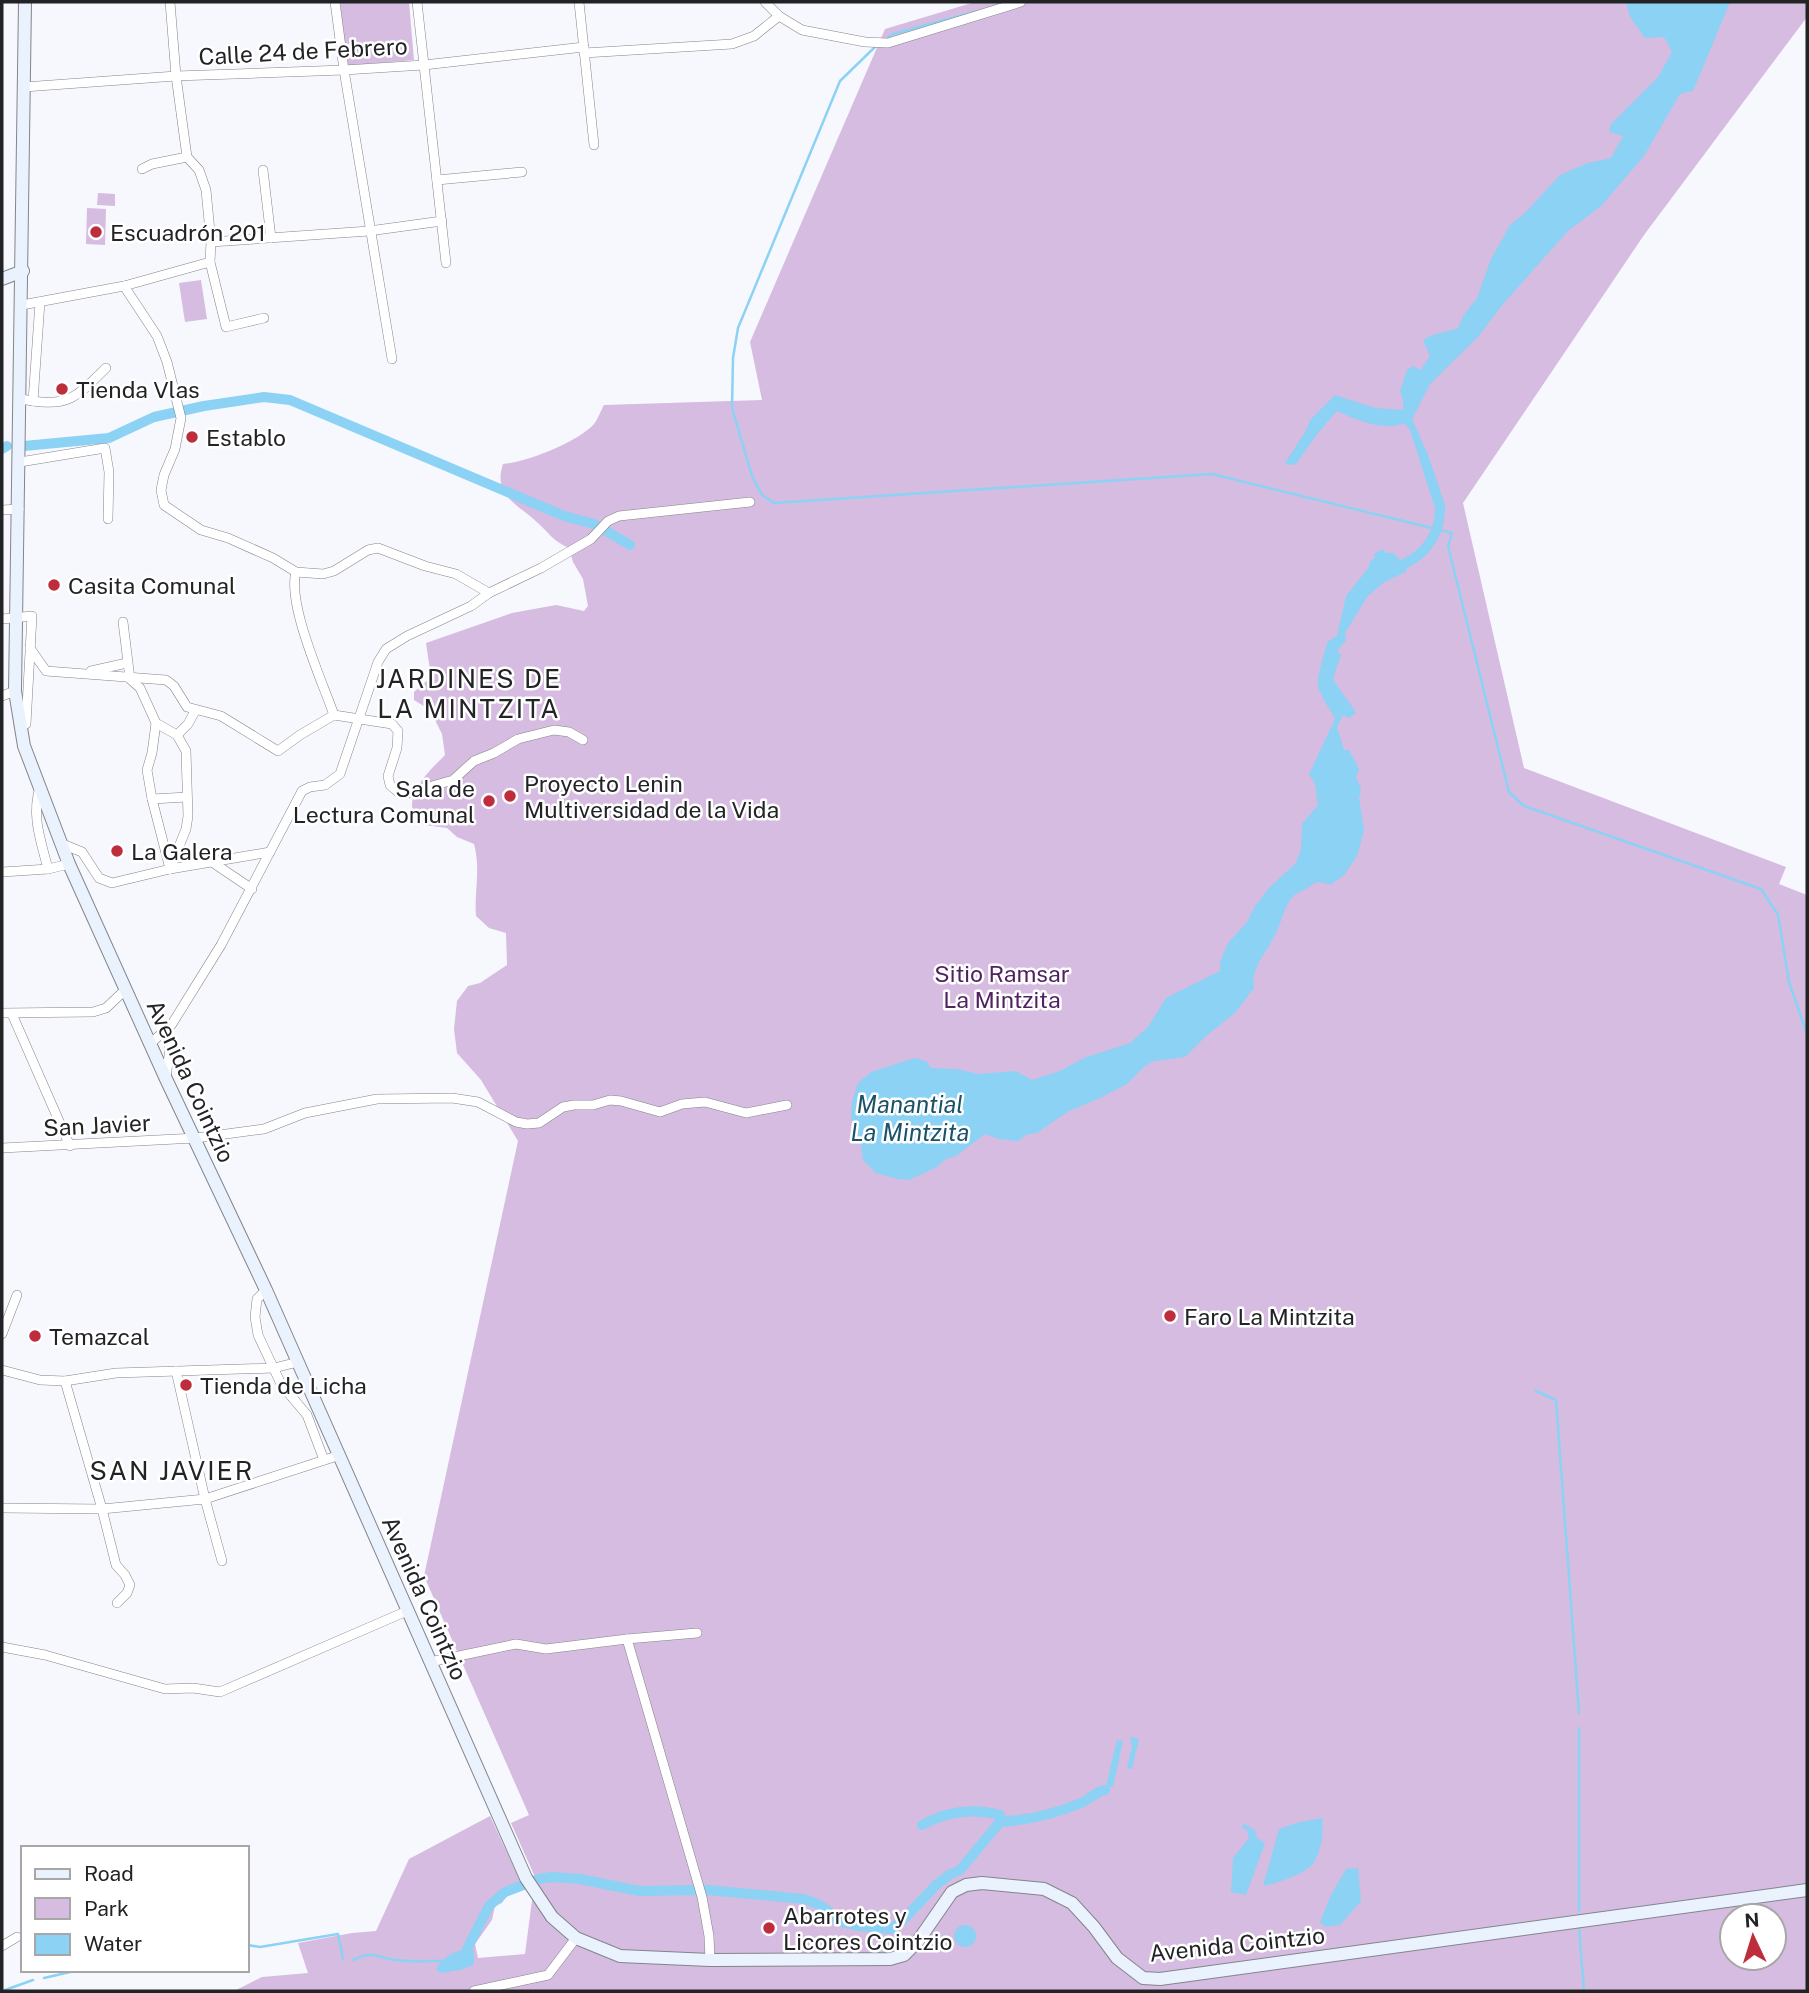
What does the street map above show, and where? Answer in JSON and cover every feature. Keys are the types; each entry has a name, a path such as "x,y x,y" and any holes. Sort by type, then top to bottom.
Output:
{"main road":[{"name":"Avenida Cointzio","path":"26,2 22,305 27,400 20,461 15,691 24,746 69,864 125,990 266,1290 528,1883 552,1917 576,1938 620,1955 710,1960 890,1959 904,1955 918,1941 952,1892 966,1885 982,1883 1044,1889 1072,1903 1117,1958 1143,1978 1160,1979 1807,1890"},
{"path":"2,279 23,271"}],"street":[{"path":"26,2 36,2"},
{"path":"170,2 176,76 187,157 200,170 206,190 211,242 209,262 226,327 264,318"},
{"path":"335,2 369,231 392,359"},
{"path":"417,2 446,262"},
{"path":"579,2 594,145"},
{"path":"765,2 779,16 802,30 888,43 1021,2"},
{"name":"Calle 24 de Febrero","path":"24,87 176,76 424,65 584,50 732,44 754,36 779,16"},
{"path":"142,169 152,164 187,157"},
{"path":"264,170 271,238"},
{"path":"437,180 522,172"},
{"path":"211,242 369,231 442,221"},
{"path":"22,305 124,286 209,262"},
{"path":"124,286 157,336 167,362 179,412 175,449 161,490 164,505 201,530 262,553 296,572 334,571 368,550 378,548 425,566 456,574 489,593"},
{"path":"40,302 27,400 58,404 74,399 106,368"},
{"path":"20,461 105,448 109,472 108,519"},
{"path":"150,1044 166,1032 222,945 302,791 325,785 341,774 378,662 386,649 541,568 591,539 619,516 750,502"},
{"path":"2,510 19,509"},
{"path":"296,572 293,583 301,623 334,715"},
{"path":"2,619 32,616 24,746"},
{"path":"123,622 130,679 140,688 156,723 147,770 170,869"},
{"path":"30,648 46,671 166,680 174,686 187,707 221,716 278,751 334,715 392,724 398,732 397,748 388,776 390,785 398,792 408,793 445,784 474,761 517,739 554,730 569,732 583,740"},
{"path":"82,673 127,663"},
{"path":"2,696 15,691"},
{"path":"177,735 188,724 195,711"},
{"path":"156,723 177,735 186,751 188,816 186,829 170,869"},
{"path":"40,787 35,803 36,819 48,869"},
{"path":"152,799 187,797"},
{"path":"61,843 82,852 99,878 112,883 170,869 270,852"},
{"path":"212,862 253,889"},
{"path":"2,872 48,869 69,864"},
{"path":"70,1146 7,1014 93,1012 106,1008 125,990"},
{"path":"166,1032 170,1049 166,1079"},
{"name":"San Javier","path":"2,1148 195,1138 264,1129 305,1113 377,1099 452,1098 478,1102 494,1108 516,1122 527,1124 539,1123 563,1107 593,1105 610,1100 660,1112 682,1104 705,1102 746,1113 787,1105"},
{"path":"266,1290 257,1299 255,1317 258,1335 281,1384 307,1415 324,1460"},
{"path":"2,1334 17,1295"},
{"path":"2,1370 40,1380 65,1381 116,1373 274,1368 298,1362"},
{"path":"176,1371 205,1500 222,1561"},
{"path":"65,1381 116,1565 130,1585 127,1593 117,1602"},
{"path":"2,1508 102,1509 205,1500 337,1455"},
{"path":"2,1647 45,1655 165,1689 193,1688 220,1692 407,1611"},
{"path":"430,1662 516,1644 546,1650 697,1633"},
{"path":"627,1639 702,1897 710,1960"},
{"path":"2,1946 17,1937"},
{"path":"474,1991 548,1975 576,1938"}],"green space":[{"path":"340,2 409,2 414,60 346,66"},
{"name":"Sitio Ramsar La Mintzita","path":"975,2 1807,2 1807,17 1644,235 1463,503 1524,768 1786,867 1779,884 1807,895 1807,1991 234,1991 262,1977 308,1973 298,1943 376,1931 409,1859 490,1816 524,1889 508,1894 502,1903 495,1906 492,1920 475,1944 478,1958 525,1954 535,1877 511,1823 529,1815 424,1576 518,1141 481,1080 457,1053 454,1029 457,1001 468,986 480,983 507,965 506,933 489,928 476,916 477,862 474,844 457,837 447,828 418,824 413,814 412,805 418,786 445,755 442,734 430,710 414,700 414,692 428,680 430,670 426,643 512,613 556,605 584,611 588,606 583,579 573,562 569,548 555,540 510,499 501,485 503,464 538,455 576,438 594,424 604,405 762,400 750,342 885,29"},
{"path":"98,193 115,194 115,206 97,205"},
{"path":"87,208 106,209 105,245 86,244"},
{"path":"201,280 207,319 185,322 179,283"}],"water":[{"path":"1626,2 1730,2 1693,91 1680,94 1644,156 1601,206 1568,231 1503,304 1478,337 1430,384 1412,419 1444,502 1435,508 1410,430 1404,423 1380,426 1337,411 1296,464 1285,463 1310,420 1335,395 1375,408 1403,410 1400,391 1407,370 1413,366 1421,370 1430,356 1423,340 1431,335 1458,328 1463,316 1477,298 1491,259 1510,225 1526,212 1560,175 1588,163 1611,158 1623,136 1609,132 1611,124 1658,77 1672,52 1664,37 1645,38 1630,17"},
{"name":"Manantial La Mintzita","path":"1383,549 1386,553 1394,553 1407,571 1383,583 1367,597 1345,633 1346,640 1337,651 1341,655 1333,678 1356,713 1349,718 1343,715 1337,727 1344,750 1349,750 1359,769 1356,777 1361,789 1359,798 1364,830 1357,856 1344,875 1330,885 1315,883 1292,897 1257,966 1254,988 1235,1013 1185,1057 1154,1061 1127,1084 1067,1112 1037,1133 1028,1134 1018,1141 985,1134 956,1156 909,1180 876,1173 863,1160 860,1140 851,1117 852,1101 858,1083 871,1072 915,1058 926,1061 931,1068 957,1069 978,1074 1016,1071 1032,1080 1060,1071 1084,1058 1130,1043 1148,1027 1166,998 1220,971 1220,962 1228,943 1247,922 1255,906 1270,887 1296,863 1301,849 1302,824 1318,805 1315,784 1309,774 1335,719 1318,685 1323,656 1328,642 1337,636 1346,596 1369,567 1370,561 1375,558 1374,554"},
{"path":"1130,1737 1139,1739 1132,1769 1127,1768 1132,1746"},
{"path":"1117,1740 1123,1741 1113,1787 1106,1786"},
{"path":"1322,1818 1321,1844 1314,1863 1288,1879 1263,1886 1279,1829"},
{"path":"1244,1824 1255,1830 1257,1838 1265,1843 1246,1895 1231,1892 1233,1858 1249,1838 1247,1830 1241,1827"},
{"path":"1358,1868 1361,1901 1340,1925 1326,1927 1320,1922 1331,1895 1346,1869"},
{"path":"965,1925 973,1928 976,1936 973,1944 965,1947 957,1944 954,1936 957,1928"},
{"path":"467,1949 474,1951 474,1964 464,1969 441,1973 436,1969 449,1955"}],"waterway":[{"path":"885,40 893,34 978,11"},
{"path":"876,46 840,81 738,328 733,358 732,408 752,476 762,495 774,503 1212,474 1452,533 1448,546 1509,792 1524,806 1761,889 1778,915 1789,982 1807,1034"},
{"path":"24,446 109,438 154,417 204,406 264,397 290,400 564,516 594,524 630,545"},
{"path":"2,449 7,446"},
{"path":"1404,564 1420,554 1431,540 1438,524 1440,505"},
{"path":"1536,1391 1556,1400 1579,1713"},
{"path":"1579,1728 1579,1911"},
{"path":"1000,1822 1061,1810 1105,1790"},
{"path":"467,1949 489,1906 505,1892 551,1877 580,1879 639,1891 708,1890 804,1899 823,1907 838,1921 892,1929 935,1886 960,1870 1000,1822 1000,1815 960,1812 922,1825"},
{"path":"1579,1928 1584,1991"},
{"path":"248,1945 260,1947 338,1934 343,1959"},
{"path":"353,1960 371,1955 402,1961 441,1961"},
{"path":"44,1978 70,1972"},
{"path":"5,1990 33,1980"}],"place":[{"name":"Escuadrón 201","path":"96,232"},
{"name":"Tienda Vlas","path":"62,389"},
{"name":"Establo","path":"192,437"},
{"name":"Casita Comunal","path":"54,585"},
{"name":"Proyecto Lenin Multiversidad de la Vida","path":"510,796"},
{"name":"Sala de Lectura Comunal","path":"489,801"},
{"name":"La Galera","path":"117,851"},
{"name":"Faro La Mintzita","path":"1170,1316"},
{"name":"Temazcal","path":"35,1336"},
{"name":"Tienda de Licha","path":"186,1385"},
{"name":"Abarrotes y Licores Cointzio","path":"769,1928"}],"district":[{"name":"JARDINES DE LA MINTZITA","path":"469,693"},
{"name":"SAN JAVIER","path":"172,1470"}]}
